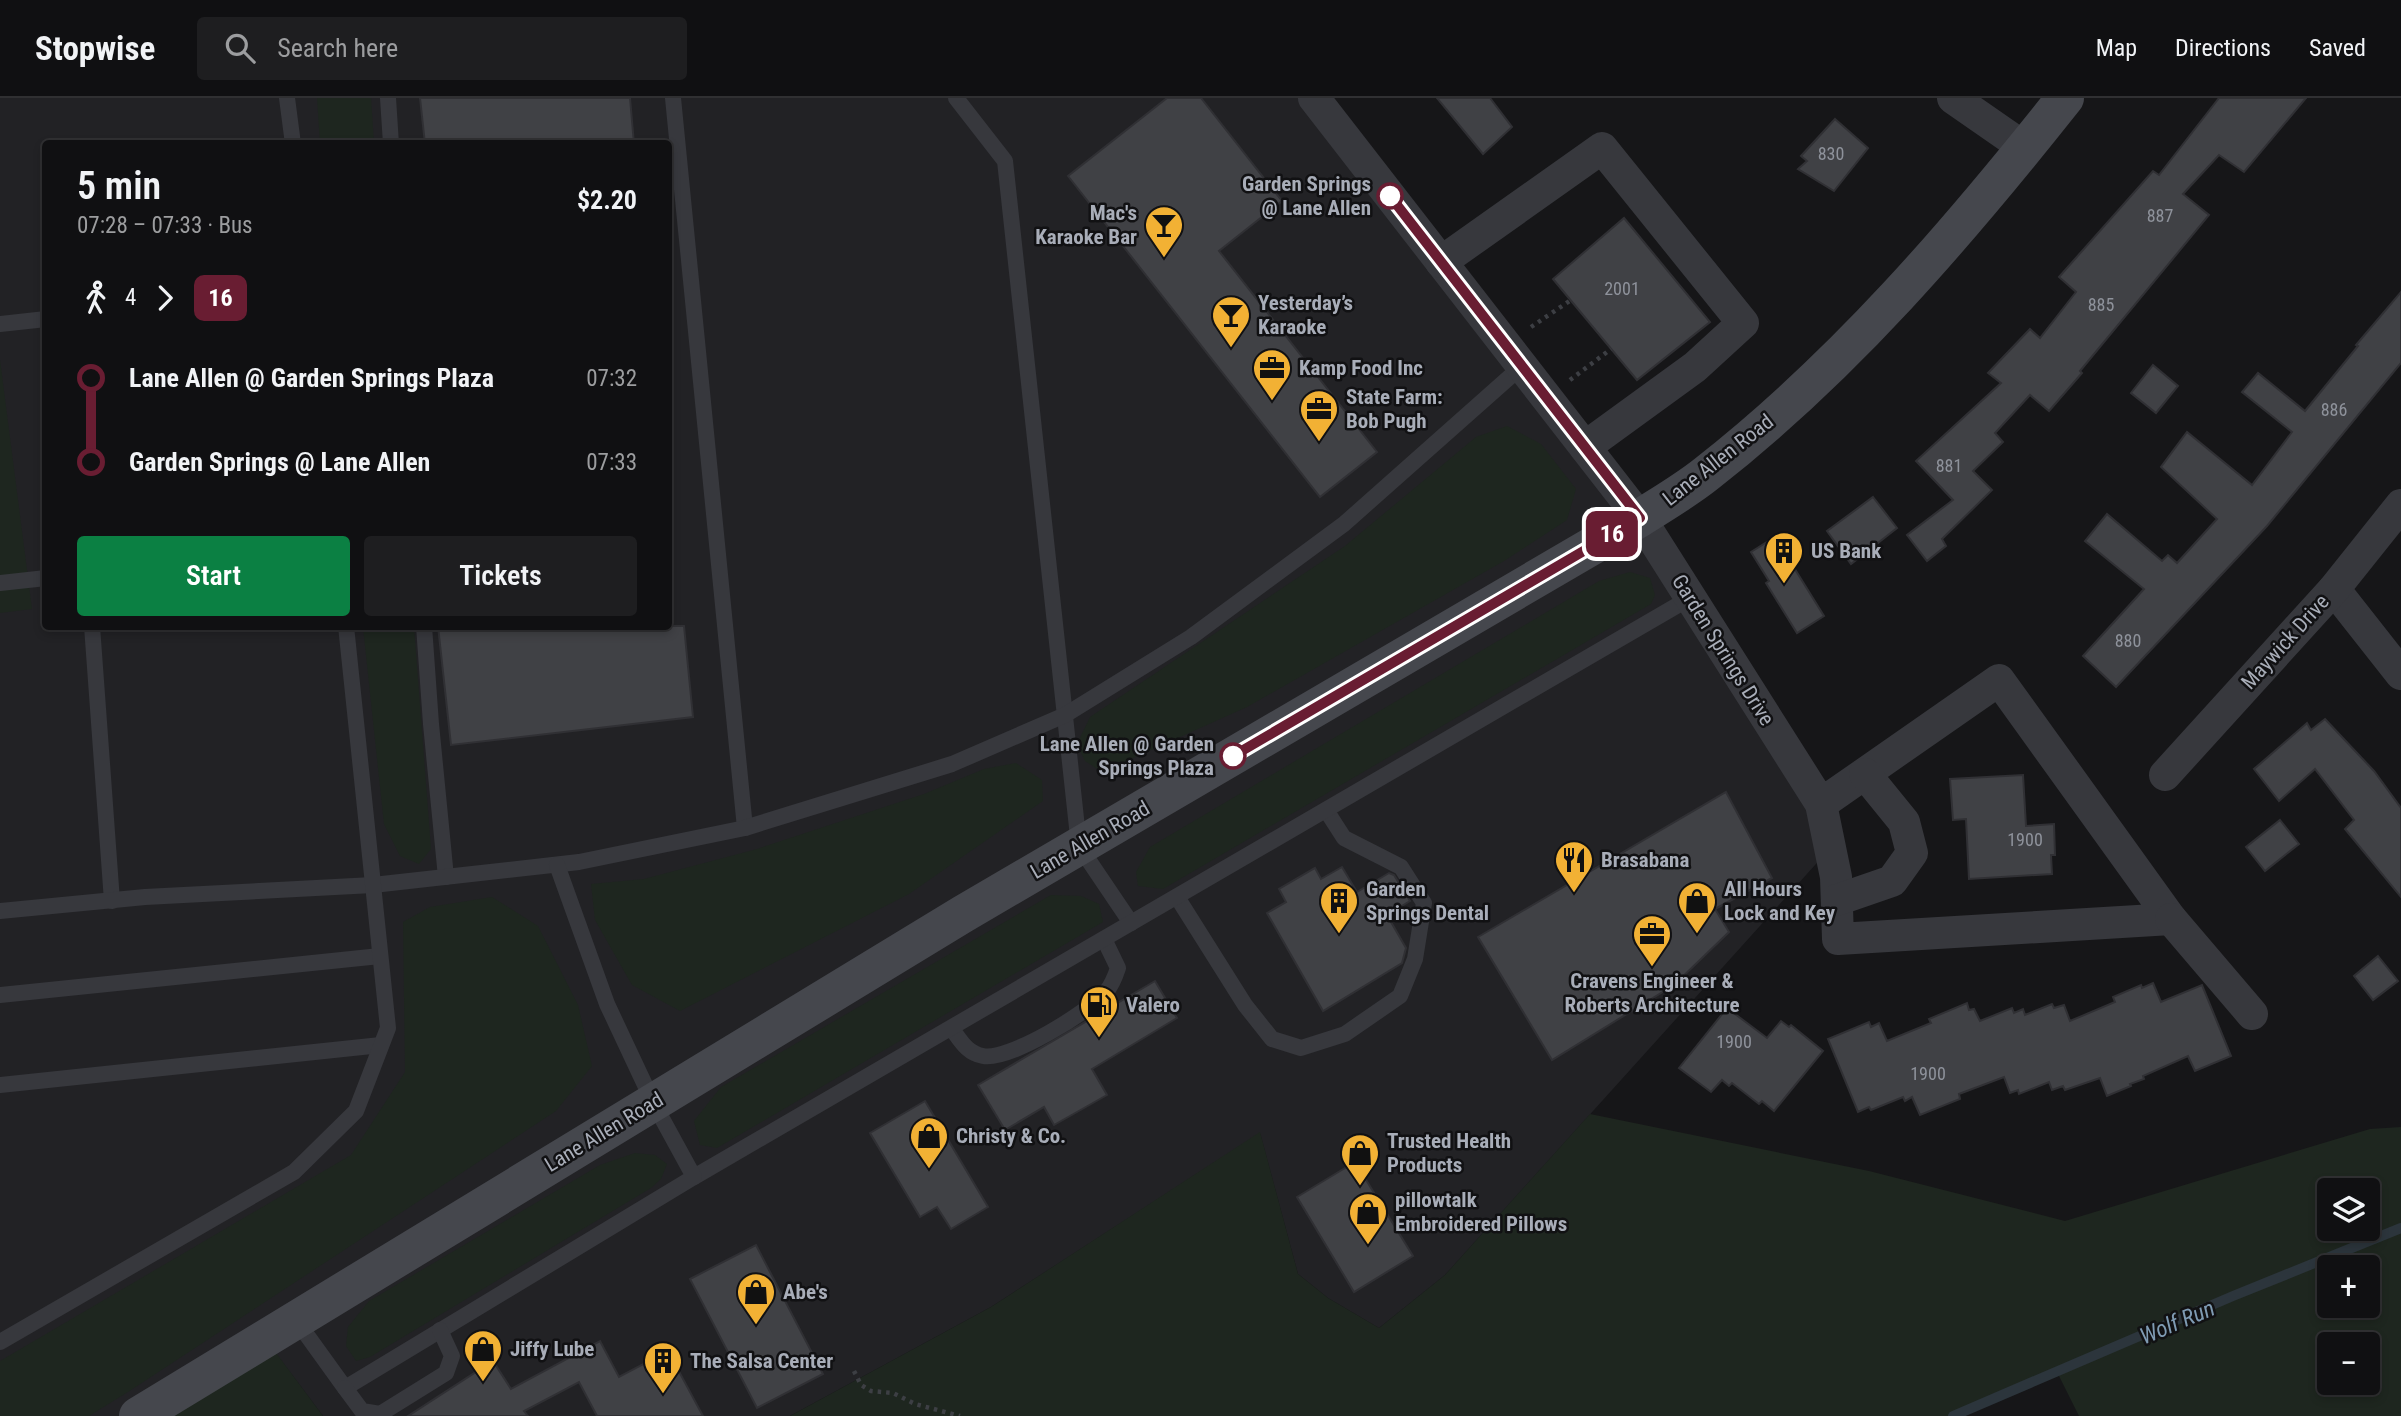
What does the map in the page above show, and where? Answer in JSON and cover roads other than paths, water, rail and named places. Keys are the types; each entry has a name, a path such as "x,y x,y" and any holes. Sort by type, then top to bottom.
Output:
{"main road":[{"name":"Lane Allen Road","path":"138,1416 1079,846 1640,518 1704,476 1767,424 1852,345 1936,254 2065,98"}],"street":[{"name":"Garden Springs Drive","path":"1314,98 1640,518 1821,804"},
{"path":"1953,98 2025,148"},
{"path":"1441,262 1602,148 1743,323 1695,367 1585,447"},
{"name":"Maywick Drive","path":"2165,775 2334,589 2401,505"},
{"path":"2334,589 2401,674"},
{"path":"2171,919 1838,939 1836,877 1821,804 1999,680 2171,919 2252,1014"},
{"path":"1837,900 1892,881 1912,853 1904,822 1865,774"}],"lane":[{"path":"287,98 292,140"},
{"path":"388,98 391,140"},
{"path":"673,98 745,828"},
{"path":"956,98 1006,161 1079,846 1131,923"},
{"path":"0,324 42,319"},
{"path":"0,911 112,901 373,885 579,862 745,828 952,764 1065,715 1191,637 1344,524 1514,355"},
{"path":"0,583 42,578"},
{"path":"345,1388 694,1177 1690,598"},
{"path":"92,630 112,901"},
{"path":"0,1342 294,1172 356,1111 388,1028 346,630"},
{"path":"424,630 446,877"},
{"path":"1177,897 1245,1005 1272,1039 1301,1048 1345,1034 1400,996 1415,959 1424,903 1401,867 1345,838 1326,810"},
{"path":"557,864 607,1004 653,1102 694,1177"},
{"path":"952,1028 967,1050 984,1056 998,1056 1051,1031 1086,1010 1106,993 1115,979 1118,968 1104,939"},
{"path":"0,995 380,956"},
{"path":"0,1085 381,1045"},
{"path":"296,1320 362,1411 380,1414 446,1373 452,1356 440,1330"}],"waterway":[{"name":"Wolf Run","path":"1953,1416 2233,1296 2401,1228"}],"place":[{"name":"Garden Springs @ Lane Allen","path":"1390,196"},
{"name":"Mac's Karaoke Bar","path":"1164,259"},
{"name":"Yesterday’s Karaoke","path":"1231,349"},
{"name":"Kamp Food Inc","path":"1272,402"},
{"name":"State Farm: Bob Pugh","path":"1319,443"},
{"name":"US Bank","path":"1784,585"},
{"name":"Lane Allen @ Garden Springs Plaza","path":"1233,756"},
{"name":"Brasabana","path":"1574,894"},
{"name":"Garden Springs Dental","path":"1339,935"},
{"name":"All Hours Lock and Key","path":"1697,935"},
{"name":"Cravens Engineer & Roberts Architecture","path":"1652,968"},
{"name":"Valero","path":"1099,1039"},
{"name":"Christy & Co.","path":"929,1170"},
{"name":"Trusted Health Products","path":"1360,1187"},
{"name":"pillowtalk Embroidered Pillows","path":"1368,1246"},
{"name":"Abe's","path":"756,1326"},
{"name":"Jiffy Lube","path":"483,1383"},
{"name":"The Salsa Center","path":"663,1395"}]}
